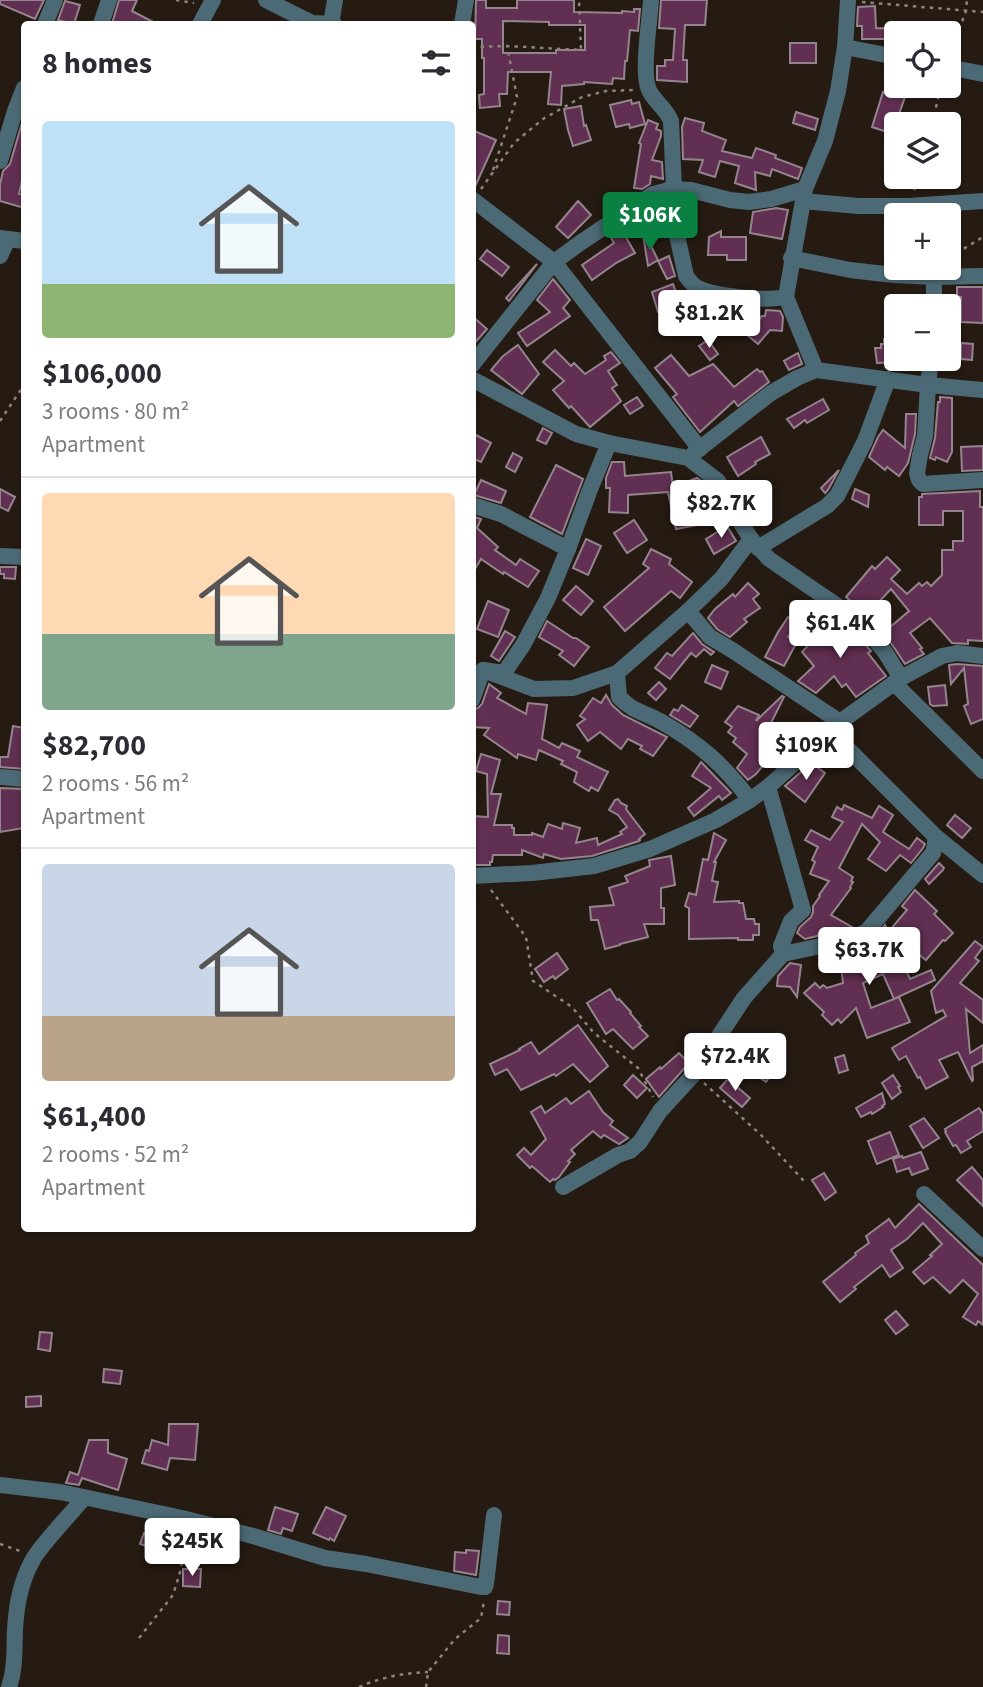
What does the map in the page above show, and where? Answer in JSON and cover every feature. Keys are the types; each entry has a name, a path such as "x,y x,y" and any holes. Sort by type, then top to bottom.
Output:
{"street":[{"path":"46,21 55,0"},
{"path":"102,21 109,0"},
{"path":"202,21 213,0"},
{"path":"265,0 308,21"},
{"path":"332,21 335,0"},
{"path":"462,21 466,0"},
{"path":"651,0 645,65 649,90 668,113 671,121 671,189 686,276 693,284 708,292 748,298 786,297"},
{"path":"816,370 786,297 804,195 825,141 838,91 845,47 848,0"},
{"path":"845,47 884,55"},
{"path":"961,70 983,74"},
{"path":"0,161 15,107"},
{"path":"476,360 554,262 653,194 671,189 691,190 739,202 804,195 858,206 983,201"},
{"path":"476,202 554,262 694,453 718,481 754,543 779,567 845,611 872,636 885,652 898,680 983,771"},
{"path":"0,256 11,239"},
{"path":"792,258 850,270 884,273"},
{"path":"961,276 983,276"},
{"path":"476,382 576,433 609,443 694,453 771,393 816,370 983,390"},
{"path":"930,371 925,436 917,473 919,480 923,484 982,485"},
{"path":"478,668 534,689 573,688 617,673 688,611 754,543 827,506 837,496 865,441 888,379"},
{"path":"478,668 504,673 523,645 548,598 609,443"},
{"path":"476,506 501,514 568,549"},
{"path":"0,556 21,557"},
{"path":"688,611 710,637 732,650 836,727 935,836 983,875"},
{"path":"476,876 594,866 650,849 716,820 750,800 836,727 898,680 942,656 957,653 983,656"},
{"path":"617,673 618,697 628,707 659,720 705,750 731,774 750,800"},
{"path":"0,777 21,779"},
{"path":"768,787 803,910 791,921 781,946 783,954"},
{"path":"563,1188 640,1142 660,1111 694,1074 744,998 783,954 844,944 867,931 933,853 935,836"},
{"path":"924,1194 983,1249"},
{"path":"0,1485 47,1490 182,1518 326,1558 485,1587 494,1515"},
{"path":"9,1687 7,1666 24,1580 35,1556 84,1498"}],"path":[{"path":"476,47 581,50 579,0"},
{"path":"848,0 983,12"},
{"path":"961,24 967,0"},
{"path":"492,173 517,97 508,46"},
{"path":"476,196 514,143 543,119 582,97 606,91 649,90"},
{"path":"961,250 983,237"},
{"path":"0,421 21,390"},
{"path":"476,876 526,937 533,981 572,1007 594,1033 638,1068 660,1111"},
{"path":"694,1074 761,1135 804,1181"},
{"path":"139,1638 173,1595 181,1569 182,1561 158,1529"},
{"path":"0,1544 35,1556"},
{"path":"426,1687 428,1672 455,1639 481,1618 485,1587"},
{"path":"359,1687 401,1674 428,1672"}],"building":[{"path":"0,0 44,0 35,19 0,4"},
{"path":"119,0 137,0 132,11 151,21 113,21"},
{"path":"476,0 486,0 486,8 517,8 517,0 574,0 574,12 622,13 640,9 638,31 630,30 624,79 613,78 612,84 584,82 562,86 561,105 548,104 551,72 508,72 507,94 499,94 500,106 480,108 479,95 484,94 482,39 476,39","holes":["503,21 549,22 549,25 585,25 585,50 503,53"]},
{"path":"661,0 707,0 705,25 685,25 683,60 687,60 687,82 657,80 657,66 665,66 665,60 673,60 675,29 659,28"},
{"path":"65,1 80,5 75,21 58,20"},
{"path":"875,6 876,28 884,28 884,39 862,39 862,26 857,26 858,7"},
{"path":"790,43 816,43 816,63 790,63"},
{"path":"883,92 884,98 905,98 900,112 884,112 884,131 872,127"},
{"path":"631,100 632,104 639,102 645,124 630,128 629,124 616,127 610,105"},
{"path":"581,106 584,126 586,125 591,140 573,146 564,109"},
{"path":"796,112 818,119 815,130 793,123"},
{"path":"685,118 704,123 702,131 726,140 722,151 752,158 756,148 802,168 798,179 772,169 770,176 755,172 756,190 735,183 739,166 720,161 715,177 699,172 703,160 683,159 682,127"},
{"path":"648,120 658,124 656,129 661,131 652,160 662,162 663,179 651,176 650,184 642,189 634,188 639,143"},
{"path":"21,126 21,207 0,201 3,171 10,164"},
{"path":"476,132 496,140 476,185"},
{"path":"578,201 591,215 568,238 556,227"},
{"path":"776,208 788,210 782,239 750,233 753,212"},
{"path":"622,230 635,253 592,280 582,265 614,243 610,236"},
{"path":"721,231 721,237 746,237 746,260 727,260 727,255 708,255 709,237"},
{"path":"645,234 658,260 648,266 643,235"},
{"path":"487,250 509,267 502,276 480,259"},
{"path":"669,256 675,276 667,279 658,261"},
{"path":"537,264 509,301 506,298"},
{"path":"553,279 570,300 563,308 570,316 527,346 518,333 550,312 537,300"},
{"path":"673,284 680,303 658,312 652,292"},
{"path":"957,287 983,287 983,323 961,322 961,294 957,294"},
{"path":"712,303 736,307 737,314 714,318"},
{"path":"766,310 780,311 783,317 782,331 770,330 758,344 746,334 765,316"},
{"path":"705,313 711,329 698,334 692,318"},
{"path":"476,319 487,329 476,341"},
{"path":"708,340 718,354 710,360 699,346"},
{"path":"961,343 973,344 972,360 961,359"},
{"path":"881,344 884,344 884,363 877,363 875,348 881,348"},
{"path":"518,345 539,374 522,394 491,370 503,356"},
{"path":"555,350 571,366 574,363 585,374 606,360 604,356 611,352 620,363 608,371 617,385 612,388 621,401 590,427 553,390 564,381 543,362"},
{"path":"798,353 802,364 789,370 784,361"},
{"path":"671,355 689,376 713,364 734,387 757,369 762,371 769,382 738,406 734,401 700,432 673,397 677,394 655,368"},
{"path":"637,397 643,406 630,414 624,405"},
{"path":"940,397 952,398 952,452 947,462 936,457 935,460 930,458"},
{"path":"823,399 829,410 807,423 805,420 794,428 787,419"},
{"path":"906,414 916,414 915,434 908,463 899,476 887,467 885,470 869,457 883,430 905,448"},
{"path":"543,428 552,433 546,444 537,440"},
{"path":"476,435 491,443 481,462 476,460"},
{"path":"761,437 770,454 738,476 727,457"},
{"path":"983,446 983,470 962,471 961,447"},
{"path":"513,453 522,458 515,472 506,467"},
{"path":"612,462 624,462 625,476 671,472 673,487 697,478 708,486 691,492 698,525 676,529 668,492 628,495 628,513 609,512 610,488 606,488 606,478"},
{"path":"556,465 583,479 562,534 530,517"},
{"path":"839,470 828,490 825,493 821,488"},
{"path":"481,480 506,491 501,503 476,496"},
{"path":"0,489 15,497 8,511 0,507"},
{"path":"855,489 869,495 868,507 852,499"},
{"path":"980,491 980,507 983,507 983,641 952,643 930,618 910,633 924,654 905,664 880,629 846,597 872,566 875,569 887,557 900,570 891,579 907,594 919,583 922,586 927,582 931,586 942,575 942,550 953,550 953,541 963,541 963,511 943,511 943,525 919,525 919,497 922,497 922,494","holes":["891,589 909,611 889,628 873,608"]},
{"path":"476,517 481,519 477,528 498,547 495,550 516,565 520,559 539,571 528,587 481,559 476,567"},
{"path":"634,520 647,540 627,553 614,533"},
{"path":"727,526 736,541 714,554 706,539"},
{"path":"586,539 601,546 588,575 573,568"},
{"path":"651,549 671,559 669,564 692,582 680,598 671,591 625,631 604,607 649,568 643,564"},
{"path":"0,567 16,567 15,579 4,578 4,574 0,574"},
{"path":"748,583 759,594 753,599 760,608 744,619 747,622 730,637 717,629 708,618 715,609 733,594 735,597"},
{"path":"576,586 593,601 581,615 563,600"},
{"path":"488,601 509,610 498,637 477,629"},
{"path":"832,615 864,643 871,651 868,653 886,676 856,697 846,684 842,687 834,676 816,693 798,681 814,666 802,652 832,619"},
{"path":"788,617 798,623 788,637 797,642 784,666 765,657"},
{"path":"547,621 589,647 574,666 559,655 563,651 539,637"},
{"path":"505,631 515,637 499,661 491,656"},
{"path":"693,633 702,644 714,652 711,655 704,649 696,657 691,653 670,679 655,668 667,653 672,656"},
{"path":"712,665 728,672 721,689 705,682"},
{"path":"949,665 983,666 983,719 971,724 964,706 968,704 964,668 951,684"},
{"path":"659,682 666,689 656,700 648,693"},
{"path":"489,684 501,693 497,698 526,714 528,703 547,705 542,739 559,748 562,743 580,751 577,757 608,772 598,791 591,787 589,791 574,782 577,772 561,764 563,761 539,750 536,760 518,754 517,758 484,735 489,728 476,727 476,709 482,704"},
{"path":"945,685 947,705 930,704 928,687"},
{"path":"606,695 623,715 667,737 653,756 628,739 621,749 600,732 588,741 577,725 585,719 580,716 593,698 601,703"},
{"path":"784,697 761,739 775,751 748,780 737,768 747,754 733,742 736,738 728,732 732,727 725,722 738,706 759,715 756,721"},
{"path":"682,705 698,716 690,727 670,715"},
{"path":"13,726 21,727 21,769 0,767 0,757 8,757"},
{"path":"481,754 500,760 491,794 501,794 494,825 512,825 514,835 532,833 543,837 548,824 562,829 563,823 580,828 576,843 597,838 598,845 622,834 620,832 627,827 618,815 609,810 618,799 627,806 626,809 645,834 639,841 592,856 561,859 544,854 543,858 522,850 522,855 493,855 490,865 476,865 476,816 488,817 487,774 476,771"},
{"path":"701,762 731,793 722,800 719,796 694,816 688,808 711,788 692,776"},
{"path":"811,763 825,773 805,802 785,786"},
{"path":"0,788 21,789 21,828 0,832"},
{"path":"844,805 872,818 879,806 893,815 883,832 909,849 917,838 925,844 911,863 900,855 886,871 868,859 880,842 862,824 839,868 853,877 851,888 831,915 852,927 840,934 821,931 817,936 805,939 797,933 811,917 813,906 829,881 810,874 818,847 805,840 811,830 830,840 843,822 832,817 837,807 842,810"},
{"path":"955,815 971,828 962,838 947,825"},
{"path":"714,833 726,840 714,862 712,881 718,882 714,902 743,903 746,919 754,919 755,924 759,924 759,935 753,935 753,940 689,939 689,908 685,906 689,893 696,895 703,859 708,860"},
{"path":"671,856 675,885 661,888 664,924 644,924 648,937 605,949 598,920 591,920 590,907 614,905 609,888 628,882 625,876 650,866 649,860"},
{"path":"939,863 944,868 929,884 925,879"},
{"path":"915,890 937,911 934,914 953,933 943,940 926,960 889,931 907,910 902,906"},
{"path":"885,925 910,979 931,970 935,980 899,997 910,1022 867,1038 856,1008 841,1023 838,1019 832,1025 822,1015 824,1012 804,993 815,983 820,988 823,985 827,988 843,983 840,959 880,937 878,935","holes":["883,974 894,999 871,1008 863,983"]},
{"path":"975,941 983,947 975,958 979,961 960,983 983,1000 983,1023 966,1009 970,1053 983,1045 983,1061 972,1067 972,1081 958,1052 939,1060 948,1077 926,1089 906,1056 899,1060 892,1048 946,1016 943,1010 936,1013 931,991"},
{"path":"557,953 568,969 555,979 553,976 544,982 535,969"},
{"path":"790,963 801,965 797,997 790,987 777,986 778,976"},
{"path":"610,989 648,1036 633,1049 613,1029 606,1034 587,1003"},
{"path":"578,1025 608,1066 590,1082 573,1064 556,1076 554,1074 521,1090 507,1069 495,1075 490,1064 531,1042 539,1054"},
{"path":"731,1044 756,1061 760,1055 776,1068 766,1082 726,1058 728,1054 725,1052"},
{"path":"679,1053 689,1063 659,1097 646,1079"},
{"path":"844,1055 848,1070 839,1073 835,1058"},
{"path":"633,1075 647,1088 637,1098 624,1085"},
{"path":"893,1075 901,1092 892,1099 882,1083"},
{"path":"728,1079 750,1098 742,1107 720,1088"},
{"path":"589,1091 603,1112 613,1121 610,1125 628,1138 619,1144 604,1135 601,1138 593,1131 571,1150 575,1154 568,1161 570,1162 559,1177 550,1182 517,1155 524,1148 531,1155 546,1139 531,1112 541,1106 545,1113 566,1098 571,1104"},
{"path":"882,1093 885,1104 883,1107 861,1117 856,1108"},
{"path":"979,1108 983,1114 983,1131 967,1141 971,1147 961,1153 956,1145 953,1146 945,1129"},
{"path":"924,1118 939,1138 923,1148 910,1126"},
{"path":"890,1132 899,1155 877,1164 868,1141"},
{"path":"921,1152 928,1169 912,1175 909,1168 897,1172 893,1159"},
{"path":"972,1167 983,1180 983,1206 957,1180"},
{"path":"824,1173 836,1192 825,1200 812,1180"},
{"path":"919,1204 983,1265 983,1325 978,1321 976,1325 963,1317 978,1294 963,1280 950,1293 933,1277 924,1284 913,1272 942,1244 923,1223 891,1250 903,1268 890,1277 882,1265 840,1302 823,1282 869,1243 866,1236 889,1219 895,1228"},
{"path":"896,1311 908,1325 896,1334 885,1320"},
{"path":"40,1332 52,1333 50,1351 38,1349"},
{"path":"104,1369 122,1371 120,1384 103,1382"},
{"path":"41,1396 41,1406 26,1407 26,1397"},
{"path":"169,1424 198,1424 195,1460 170,1458 167,1470 142,1463 152,1440 168,1445"},
{"path":"89,1440 108,1440 108,1453 127,1459 118,1490 82,1478 79,1485 66,1483 70,1472 78,1475"},
{"path":"275,1507 298,1514 292,1531 283,1528 281,1534 268,1530"},
{"path":"326,1507 346,1516 334,1541 313,1533"},
{"path":"144,1533 161,1539 157,1550 140,1544"},
{"path":"466,1550 479,1551 476,1575 454,1571 455,1552 466,1553"},
{"path":"183,1569 201,1569 200,1587 183,1586"},
{"path":"498,1601 510,1602 509,1615 497,1614"},
{"path":"498,1635 509,1636 509,1654 497,1653"}]}
